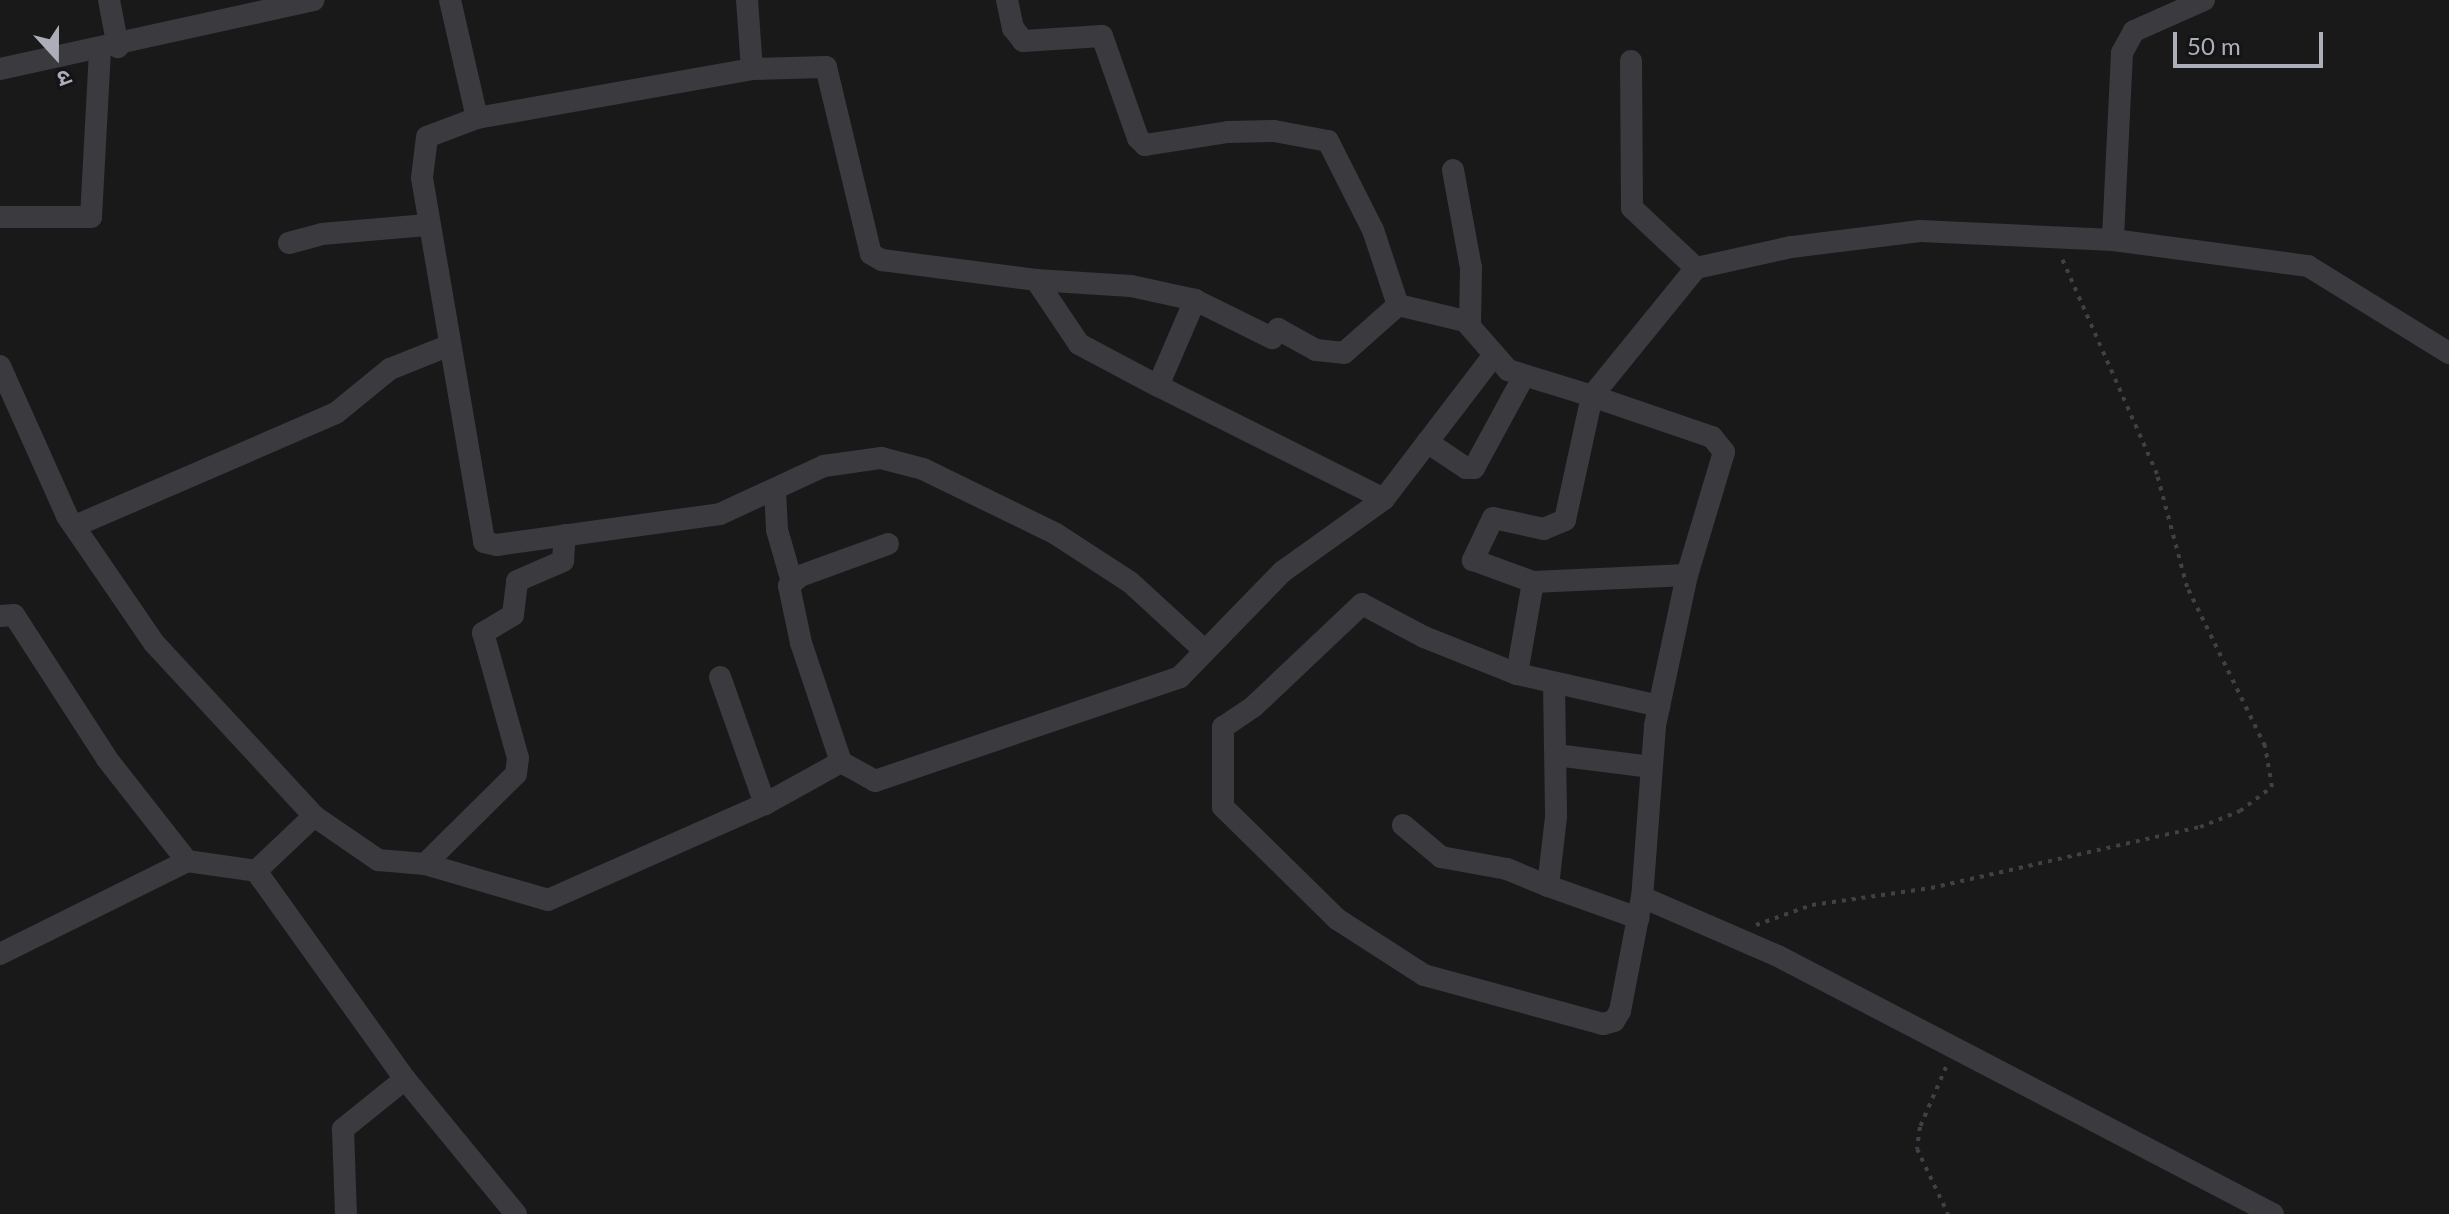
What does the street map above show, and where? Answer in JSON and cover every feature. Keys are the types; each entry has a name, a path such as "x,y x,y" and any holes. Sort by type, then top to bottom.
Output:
{"street":[{"path":"0,217 91,217 109,48 109,0"},
{"path":"0,69 109,48 313,0"},
{"path":"450,0 477,118"},
{"path":"747,0 752,69"},
{"path":"1007,0 1013,28 1023,41 1102,36 1138,138 1145,145 1228,132 1274,131 1328,141 1367,215 1398,305"},
{"path":"2113,240 2122,53 2134,31 2204,0"},
{"path":"1631,61 1632,208 1696,268"},
{"path":"1204,650 1130,582 1068,542 923,469 881,458 824,466 720,514 497,545 484,542 427,225 422,178 427,137 477,118 752,69 830,69 865,241 876,258 1036,280 1131,286 1195,300 1272,338 1277,329 1316,350 1344,353 1398,305"},
{"path":"1453,170 1471,268 1470,325"},
{"path":"289,243 322,234 427,225"},
{"path":"1687,575 1533,582 1475,562 1471,554 1493,518 1544,529 1565,520 1592,396 1696,268 1734,264 1791,247 1920,231 2113,240 2308,266 2449,353"},
{"path":"1036,280 1079,344 1384,499"},
{"path":"1158,386 1195,300"},
{"path":"1398,305 1470,325 1494,355 1524,376 1712,437 1723,448 1723,460 1687,575 1659,706 1640,908 1620,1011 1609,1024 1473,992 1424,975 1337,919 1224,811 1227,779 1221,731 1362,604 1424,637 1517,674 1659,706"},
{"path":"75,526 336,413 390,369 450,345"},
{"path":"775,491 777,530 792,582 801,643 841,762 866,779 887,779 1155,689 1180,677 1282,572 1384,499 1494,355"},
{"path":"0,366 75,526 154,643 314,816 378,860 425,864 548,900 765,804 841,762"},
{"path":"1427,442 1466,468 1474,468 1524,376"},
{"path":"425,864 516,774 518,758 483,633 513,615 517,581 563,561 565,535"},
{"path":"792,582 888,544"},
{"path":"1517,674 1533,582"},
{"path":"0,616 14,615 107,759 187,861"},
{"path":"720,677 765,804"},
{"path":"1548,886 1556,755 1554,684"},
{"path":"1556,755 1651,767"},
{"path":"256,871 314,816"},
{"path":"1403,825 1441,857 1507,869 1548,886 1640,908 1731,935 1956,1047 2273,1214"},
{"path":"0,954 187,861 256,871 405,1079 516,1214"},
{"path":"346,1214 343,1129 405,1079"}],"path":[{"path":"1731,935 1812,905 1931,888 2200,827 2240,811 2272,787 2265,746 2187,587 2157,474 2053,238"},
{"path":"1948,1214 1919,1158 1917,1139 1956,1047"}]}
